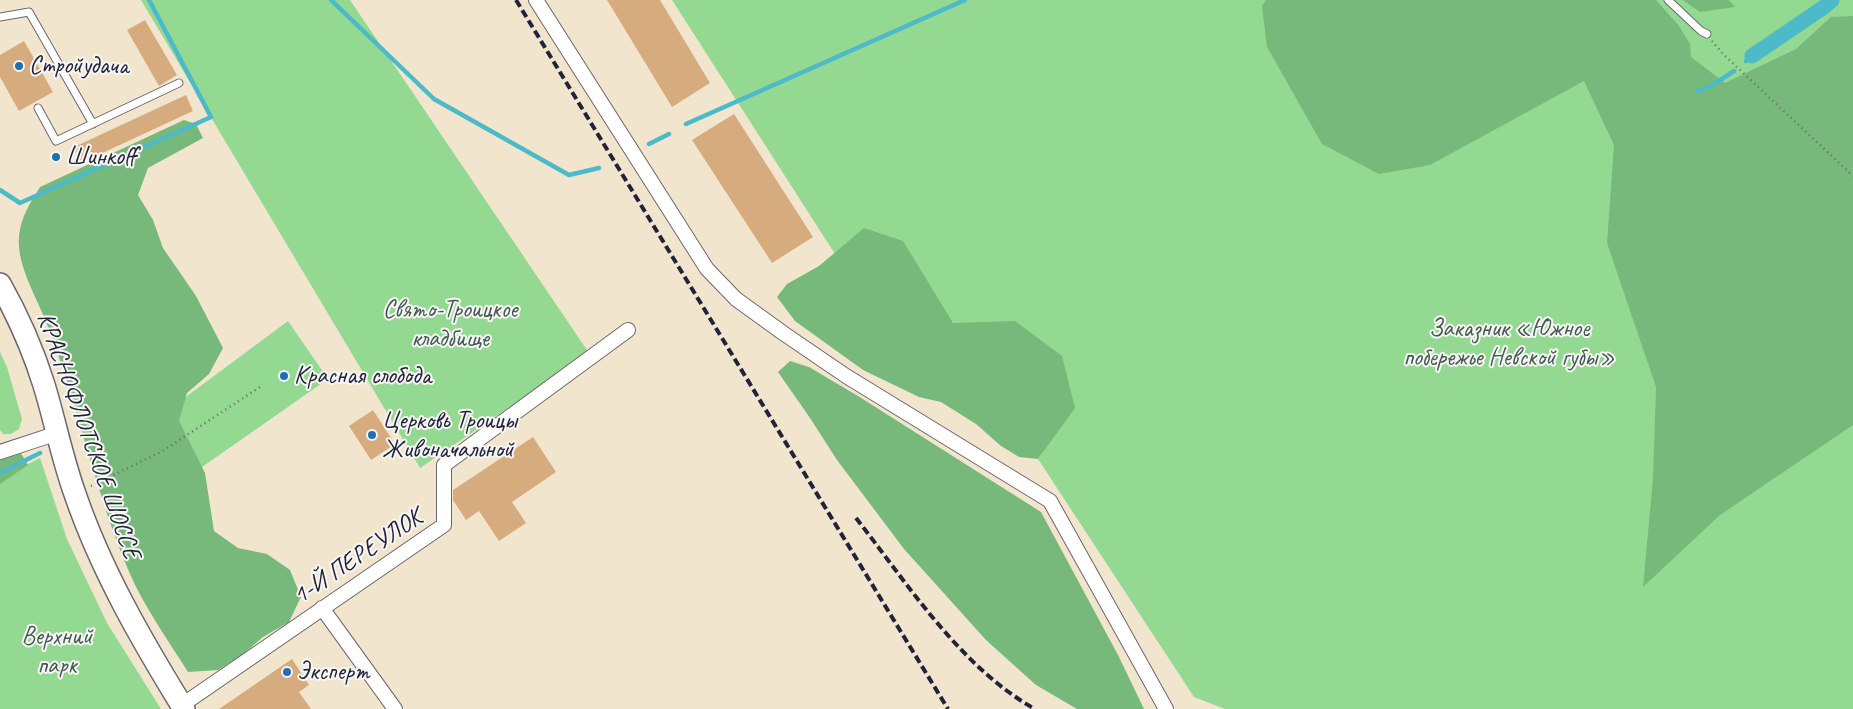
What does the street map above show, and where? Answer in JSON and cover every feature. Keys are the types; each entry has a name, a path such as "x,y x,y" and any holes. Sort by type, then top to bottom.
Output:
{"main road":[{"name":"КРАСНОФЛОТСКОЕ ШОССЕ","path":"2,294 26,338 40,375 75,494 102,563 136,629 183,707"}],"street":[{"path":"536,0 707,269 736,299 846,376 1050,501 1166,709"},
{"name":"1-Й ПЕРЕУЛОК","path":"183,707 322,608 444,525 444,465 628,330"},
{"path":"0,452 58,433"},
{"path":"322,608 395,709"}],"lane":[{"path":"1668,0 1701,31 1707,34"},
{"path":"0,17 28,12 93,124"},
{"path":"38,108 56,141 179,83"}],"path":[{"path":"1707,34 1724,54 1853,176"},
{"path":"89,487 161,452 260,387"}],"green space":[{"name":"Свято-Троицкое кладбище","path":"141,0 350,0 589,353 420,468"},
{"name":"Заказник «Южное побережье Невской губы»","path":"672,0 1853,0 1853,709 1225,709 1194,697 1038,459 1044,451 903,360"},
{"path":"1266,0 1656,0 1679,26 1690,44 1691,57 1725,83 1796,49 1831,17 1853,16 1853,425 1720,515 1643,587 1653,479 1656,387 1607,243 1614,145 1584,81 1430,165 1379,174 1322,144 1267,47 1262,6"},
{"path":"1683,0 1729,0 1735,7 1700,12"},
{"path":"184,120 196,124 203,138 148,168 138,195 153,220 163,248 196,296 223,348 209,374 187,393 179,421 205,473 214,531 238,548 267,554 290,570 301,597 289,622 263,637 242,655 218,670 188,672 143,599 118,544 97,483 60,359 45,318 29,283 19,247 19,236 24,216 40,187"},
{"path":"864,228 903,241 953,323 1015,321 1062,356 1075,408 1038,459 1019,457 1001,446 976,424 941,402 919,397 863,370 795,321 777,297 787,284 819,266"},
{"path":"288,321 328,379 182,481 144,428"},
{"path":"0,352 7,367 22,419 19,429 11,434 3,434 0,430"},
{"path":"790,361 809,367 858,396 1041,512 1118,655 1144,709 1077,709 1036,685 986,640 904,549 837,460 778,372"},
{"path":"19,450 28,465 0,484 0,460"},
{"name":"Верхний парк","path":"40,458 67,539 107,623 161,709 0,709 0,468 5,476"}],"building":[{"path":"607,0 660,0 710,83 672,107"},
{"path":"145,20 177,75 159,86 127,30"},
{"name":"Стройудача","path":"24,41 53,92 19,111 0,77 0,55"},
{"path":"186,95 193,111 81,163 74,147"},
{"path":"734,114 813,237 772,263 692,140"},
{"name":"Церковь Троицы Живоначальной","path":"373,410 395,444 371,460 349,426"},
{"path":"533,437 556,472 512,502 526,523 499,541 479,511 466,520 453,500 453,490"},
{"name":"Эксперт","path":"292,659 309,685 299,692 311,709 219,709"}],"waterway":[{"path":"0,190 20,203 211,117 149,0"},
{"path":"331,0 434,99 569,175 599,168"},
{"path":"686,124 965,0"},
{"path":"1752,56 1832,0"},
{"path":"1746,61 1752,56"},
{"path":"1697,91 1711,86 1734,71"},
{"path":"649,144 669,134"},
{"path":"0,473 40,453"}],"railway":[{"path":"516,0 948,709"},
{"path":"856,518 959,648 1008,692 1035,709"}],"place":[{"name":"Стройудача","path":"19,66"},
{"name":"Шинкoff","path":"56,157"},
{"name":"Красная слобода","path":"284,376"},
{"name":"Церковь Троицы Живоначальной","path":"372,435"},
{"name":"Эксперт","path":"287,672"}]}
